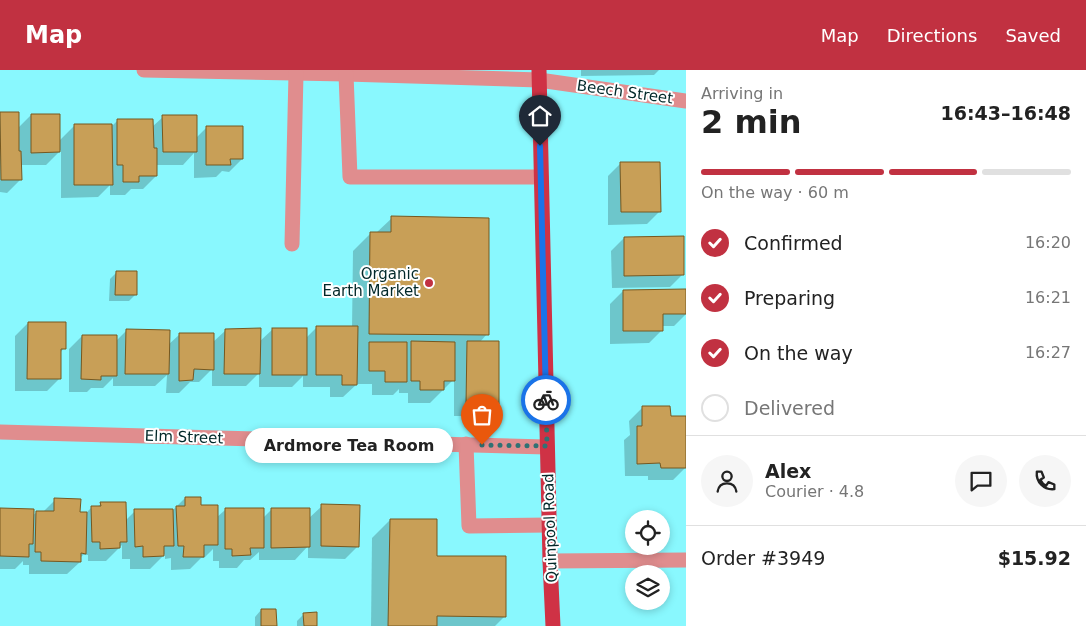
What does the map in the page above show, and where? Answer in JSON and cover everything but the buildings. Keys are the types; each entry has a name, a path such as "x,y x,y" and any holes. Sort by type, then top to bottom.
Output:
{"main road":[{"name":"Quinpool Road","path":"539,75 553,626"}],"street":[{"name":"Beech Street","path":"144,70 296,74 539,75 686,101"},
{"path":"292,244 296,74"},
{"path":"346,74 350,177 541,177"},
{"name":"Elm Street","path":"0,432 547,446"},
{"path":"466,444 469,526 550,526"},
{"path":"550,560 686,560"}],"way so far":[{"path":"482,445 547,446 546,400"}],"place":[{"name":"Organic Earth Market","path":"429,283"},
{"name":"Ardmore Tea Room","path":"482,445"}],"route":[{"path":"540,146 546,400"}]}
